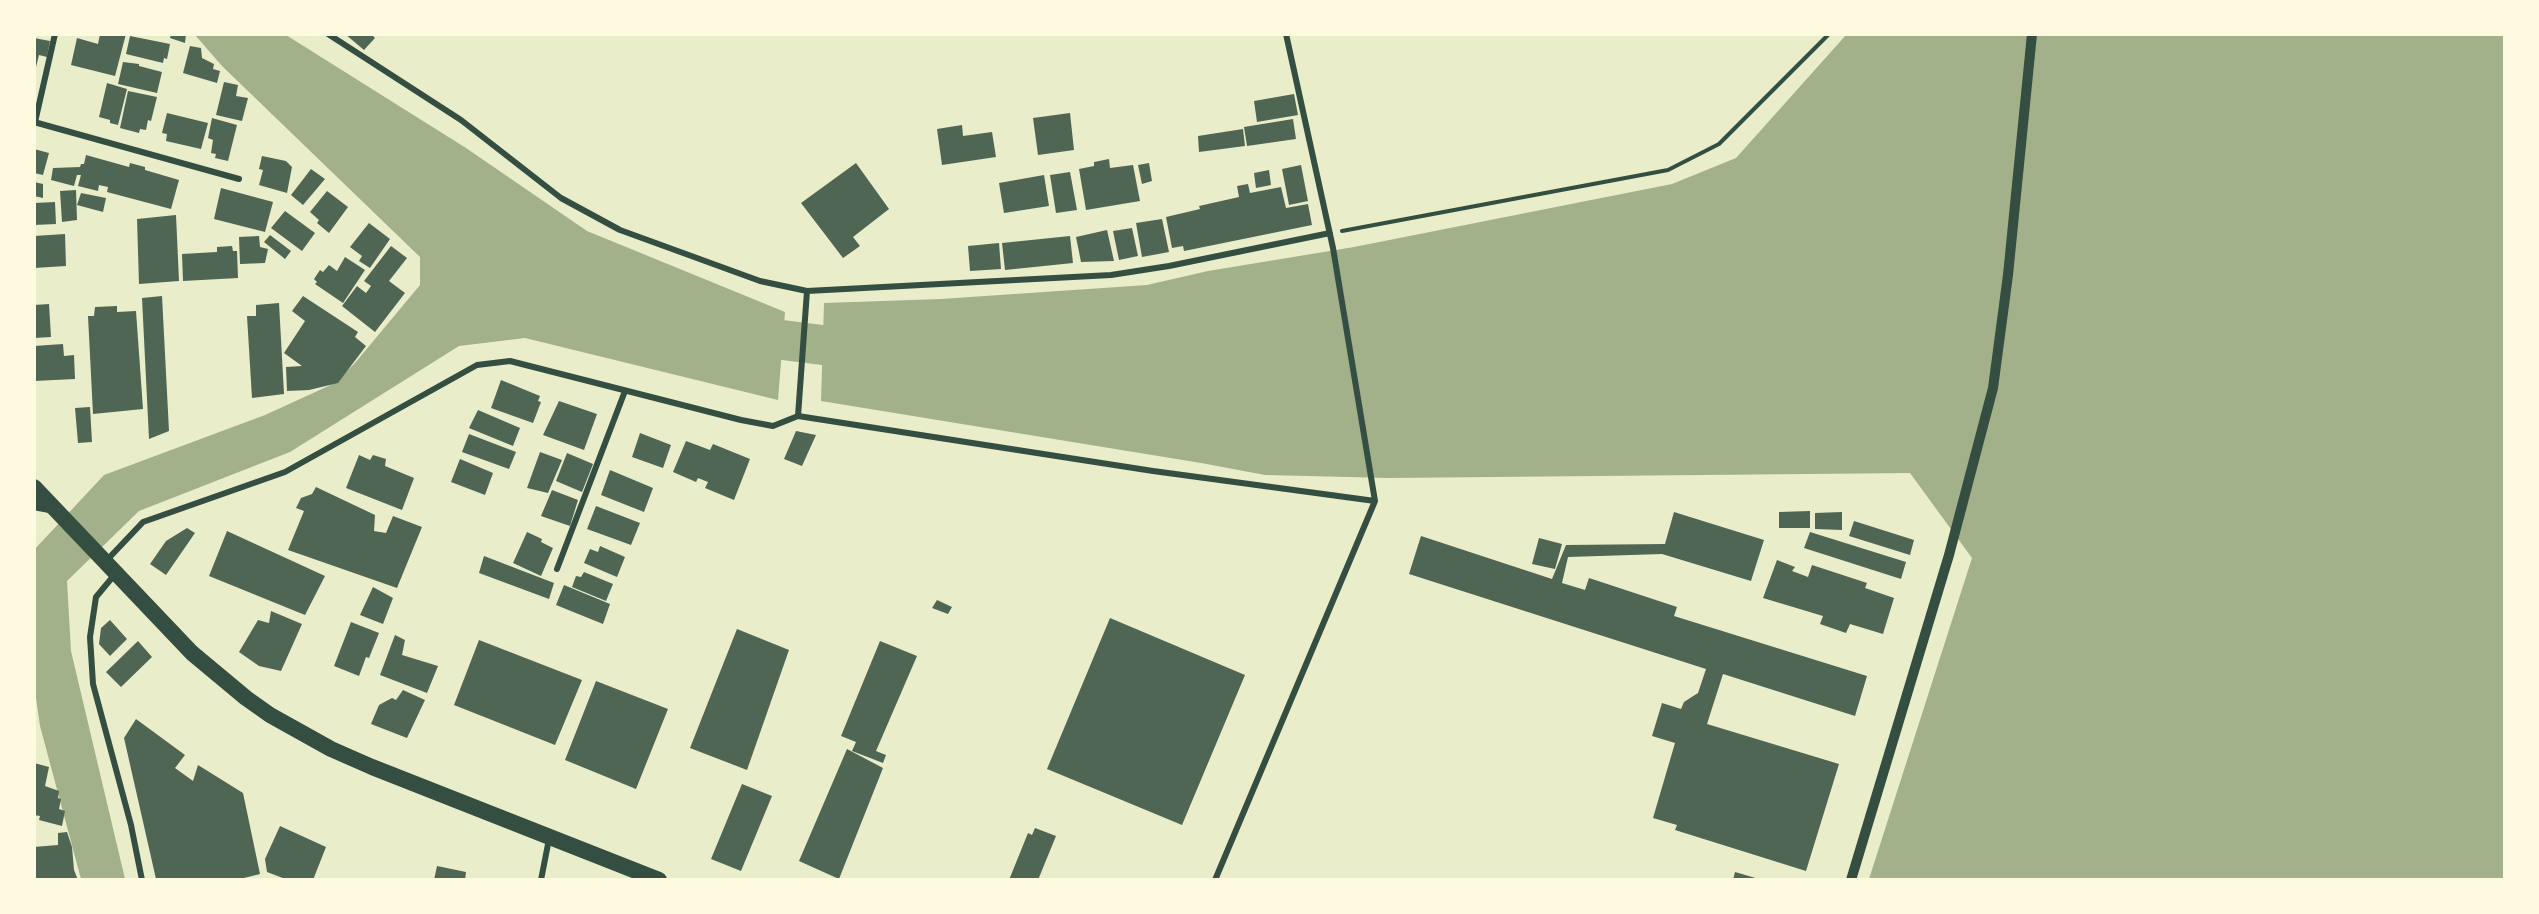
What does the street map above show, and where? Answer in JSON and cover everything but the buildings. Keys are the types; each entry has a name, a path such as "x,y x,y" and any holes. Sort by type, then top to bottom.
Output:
{"highway":[{"path":"34,487 192,653 246,698 299,733 372,767 659,879"}],"main road":[{"path":"34,504 56,509"}],"street":[{"path":"55,34 35,122 239,179"},
{"path":"328,34 461,120 561,198 620,230 760,281 807,291 1111,275 1169,266 1330,233"},
{"path":"1215,879 1375,501 1333,248 1286,34"},
{"path":"1851,879 1949,555 1993,388 2008,274 2032,34"},
{"path":"798,416 807,291"},
{"path":"142,879 131,825 93,684 90,637 96,597 108,563 142,522 285,472 477,364 510,361 741,420 773,426 798,416 1153,471 1375,501"},
{"path":"558,569 625,391"},
{"path":"541,879 550,836"}],"path":[{"path":"1330,233 1668,170 1719,144 1829,34"}],"shaded area":[{"path":"195,35 286,35 466,148 587,231 785,312 778,400 525,338 459,346 290,452 139,511 67,581 71,651 125,879 81,879 40,726 34,684 34,550 104,475 265,415 335,383 355,363 420,285 420,257 222,66"},
{"path":"1846,35 2504,35 2504,879 1869,879 1972,558 1910,473 1389,478 1265,475 821,401 824,303 941,299 1147,285 1208,271 1354,247 1672,184 1736,158"}],"waterway":[{"path":"727,333 878,352"}]}
